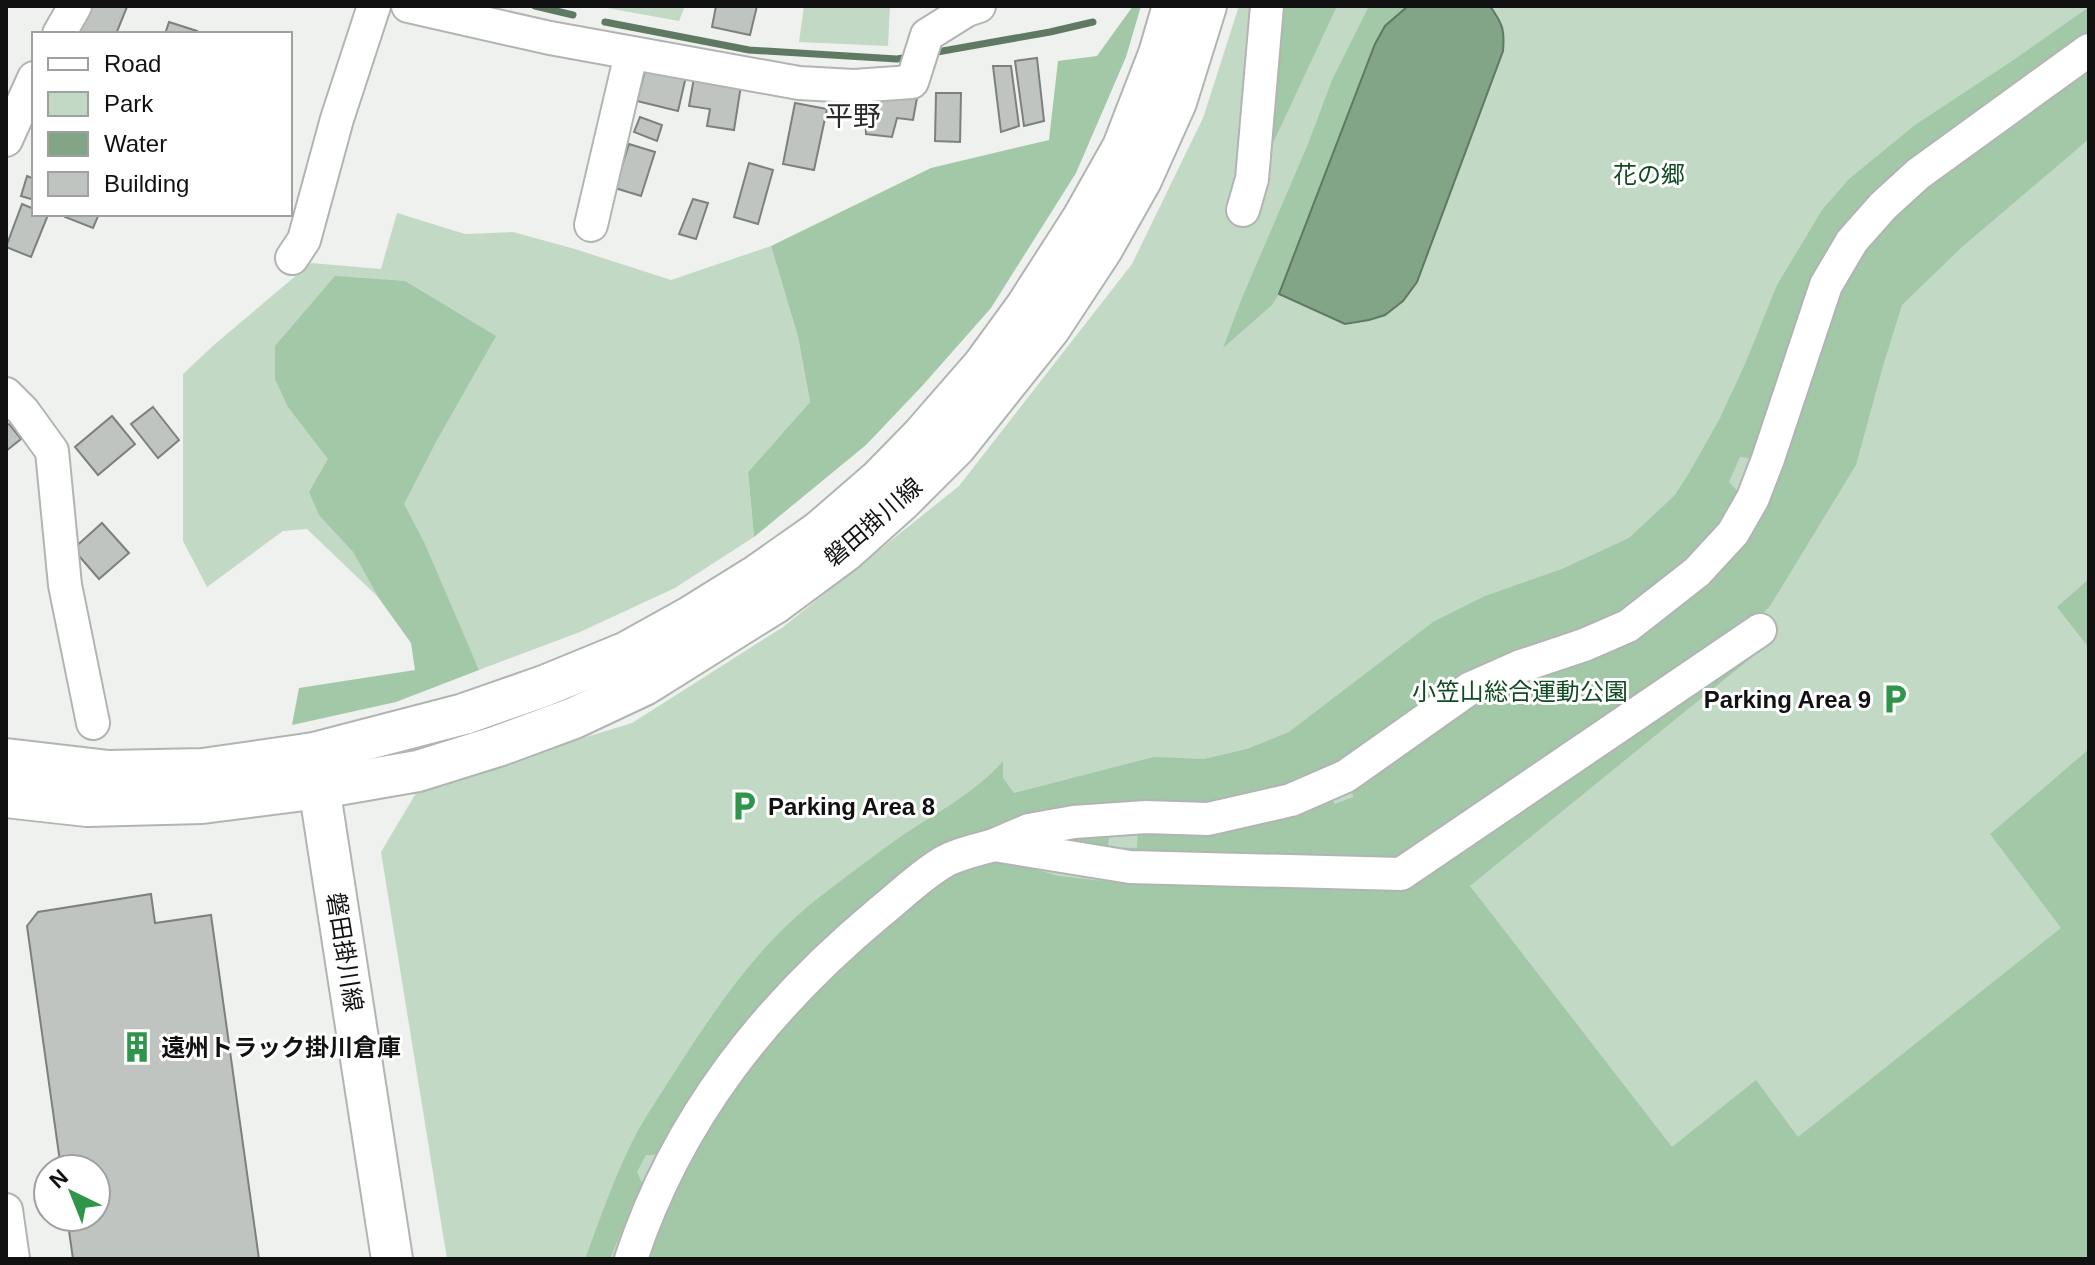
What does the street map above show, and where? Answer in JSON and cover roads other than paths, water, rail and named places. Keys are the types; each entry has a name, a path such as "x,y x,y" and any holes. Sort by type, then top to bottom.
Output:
{"main road":[{"name":"磐田掛川線","path":"317,770 627,652 756,576 820,531 879,480 983,366 1026,307 1083,218 1123,147 1159,54 1173,6"},
{"name":"磐田掛川線","path":"317,770 418,771 574,718 644,685 716,641 775,603 855,541 956,446 1050,328 1102,249 1141,180 1176,102 1206,6"},
{"path":"6,759 203,786"},
{"name":"磐田掛川線","path":"317,770 392,1259"},
{"path":"6,797 87,806 317,770"}],"street":[{"path":"60,32 75,6"},
{"path":"292,258 304,240 337,119 374,6"},
{"path":"408,6 631,54 799,83 854,86 912,82 927,35 979,6"},
{"path":"1243,210 1252,179 1267,6"},
{"path":"631,1259 649,1209 672,1161 710,1094 748,1042 816,969 944,861 1029,830 1074,822 1146,817 1208,819 1291,800 1346,776 1469,689 1628,626 1697,572 1733,533 1753,498 1826,285 1852,241 1883,206 1918,174 2089,50"},
{"path":"591,225 631,54"},
{"path":"6,140 32,82"},
{"path":"6,394 23,411 52,451 65,585 93,723"},
{"path":"994,845 1130,867 1401,874 1760,630"},
{"path":"6,1210 13,1259"}],"water":[{"path":"1408,6 1490,6 1502,27 1503,51 1417,282 1403,301 1385,315 1345,324 1279,294 1375,44 1385,26"}],"waterway":[{"path":"535,6 573,15"},
{"path":"605,22 749,50 897,59 909,57"},
{"path":"937,52 1093,22"}],"place":[{"name":"Parking Area 9","path":"1895,699"},
{"name":"Parking Area 8","path":"744,806"},
{"name":"遠州トラック掛川倉庫","path":"137,1047"}],"district":[{"name":"平野","path":"853,116"}],"park label":[{"name":"花の郷","path":"1649,174"},
{"name":"小笠山総合運動公園","path":"1520,691"}]}
